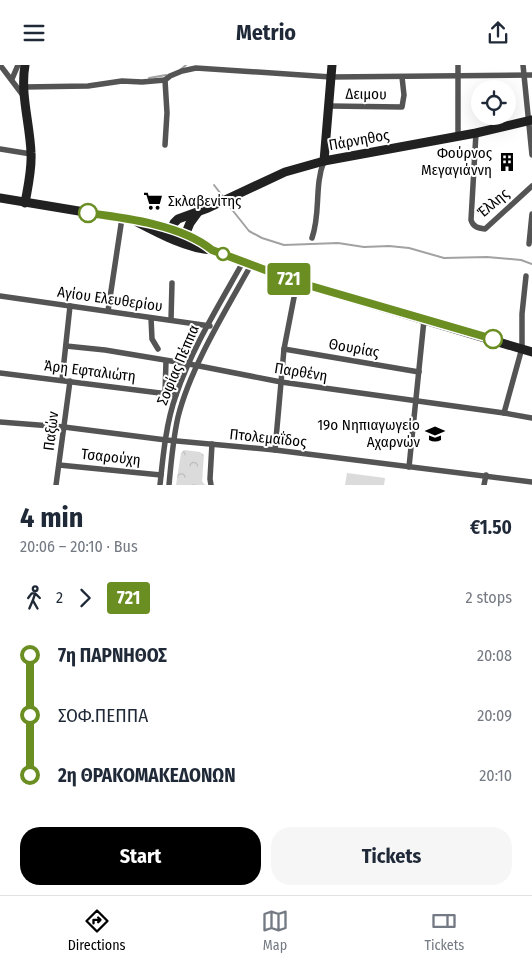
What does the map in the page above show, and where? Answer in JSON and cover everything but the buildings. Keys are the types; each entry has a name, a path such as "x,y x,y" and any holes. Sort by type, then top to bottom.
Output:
{"main road":[{"path":"25,65 24,87 32,154 25,203"},
{"path":"324,161 332,65"},
{"name":"Πάρνηθος","path":"169,233 178,219 199,212 285,172 324,161 531,121"},
{"path":"0,198 137,222 184,239 203,243 212,250 297,282 532,352"},
{"path":"184,239 190,223 199,212"}],"street":[{"path":"0,65 25,98 26,107"},
{"path":"12,79 18,65"},
{"path":"458,65 458,136"},
{"path":"523,65 531,121 532,155"},
{"path":"24,87 88,86 122,81 165,80 182,71 196,68 331,77 532,75"},
{"name":"Δειμου","path":"329,106 402,107 404,95 402,77"},
{"path":"164,145 167,113 165,80"},
{"name":"Έλλης","path":"476,133 472,224 484,229 532,186"},
{"path":"0,149 32,154"},
{"path":"312,238 316,223 318,179 324,161"},
{"path":"529,244 532,214"},
{"path":"108,311 122,218"},
{"name":"Σοφίας Πέππα","path":"160,485 170,414 176,395 208,326 247,263"},
{"name":"Σοφίας Πέππα","path":"169,485 180,409 198,365 247,263"},
{"path":"504,413 522,348 522,314 526,276"},
{"path":"275,450 284,349 297,282"},
{"path":"171,321 172,283"},
{"name":"Αγίου Ελευθερίου","path":"0,296 217,327"},
{"path":"62,380 70,306"},
{"path":"151,318 152,339 158,349"},
{"path":"409,467 424,320"},
{"name":"Παρθένη","path":"66,346 105,350 198,365 281,382 532,418"},
{"name":"Θουρίας","path":"284,349 419,372"},
{"path":"165,394 166,361"},
{"name":"Άρη Εφταλιώτη","path":"0,373 176,395"},
{"name":"Παξών","path":"56,485 70,381"},
{"name":"Πτολεμαΐδος","path":"0,422 64,427 174,441 275,450 532,482"},
{"path":"211,485 212,444"},
{"name":"Τσαρούχη","path":"59,465 161,475"},
{"path":"484,485 486,475"}],"green space":[{"path":"184,450 200,452 204,455 202,481 205,485 176,485 181,453"},
{"path":"347,473 385,478 384,485 345,485"}],"waterway":[{"path":"180,70 186,65"},
{"path":"149,78 166,75"},
{"path":"214,185 224,198"},
{"path":"226,202 249,231 262,238 284,245 338,243 364,247 389,246 409,248 444,258 487,257 521,260 532,264"}],"bus line":[{"name":"721","path":"88,213 151,223 203,243 212,250 297,282 493,339"}],"place":[{"name":"Φούρνος Μεγαγιάννη","path":"507,162"},
{"name":"Σκλαβενίτης","path":"153,201"},
{"name":"19ο Νηπιαγωγείο Αχαρνών","path":"435,434"}]}
